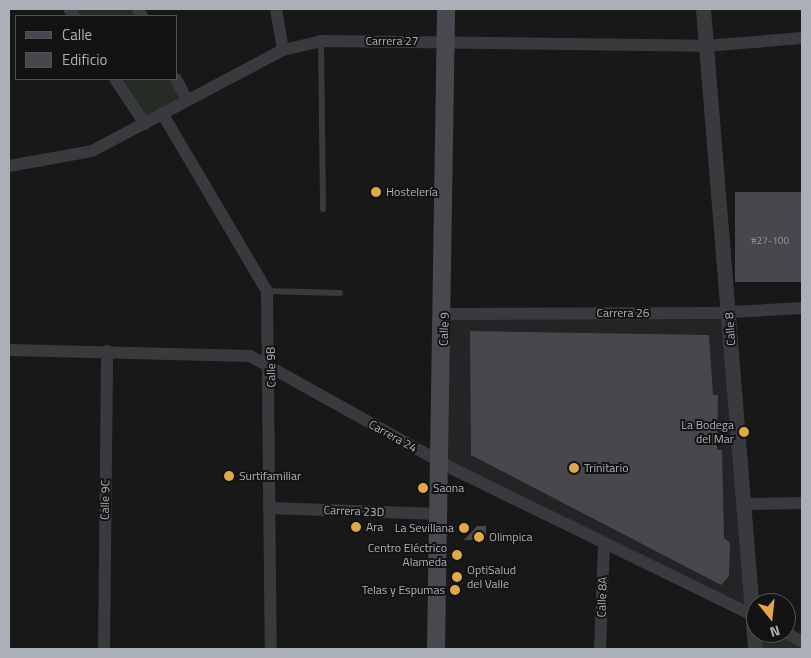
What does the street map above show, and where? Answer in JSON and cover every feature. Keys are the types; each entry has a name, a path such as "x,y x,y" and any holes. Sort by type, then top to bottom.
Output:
{"main road":[{"name":"Calle 9","path":"436,649 438,461 444,314 446,9"}],"street":[{"path":"276,9 282,50"},
{"name":"Calle 8","path":"703,9 729,312 743,504 752,593"},
{"name":"Carrera 27","path":"9,166 92,150 145,124 186,98 282,50 321,41 445,40 705,46 802,38"},
{"path":"116,80 145,124"},
{"path":"177,80 186,98"},
{"name":"Calle 9B","path":"162,113 268,291 272,368 269,508 271,649"},
{"name":"Carrera 26","path":"444,314 729,312 802,308"},
{"name":"Carrera 24","path":"9,350 250,356 438,461 604,545 746,613"},
{"name":"Calle 9C","path":"104,649 107,351"},
{"path":"743,504 802,503"},
{"name":"Carrera 23D","path":"269,508 438,514"},
{"name":"Calle 8A","path":"600,649 604,545"}],"lane":[{"path":"321,41 323,209"},
{"path":"268,291 340,293"}],"shaded area":[{"path":"69,9 138,9 138,15 69,15"},
{"path":"116,80 177,80 186,98 145,124"},
{"path":"729,312 752,593 746,593 746,612 438,461 444,314"},
{"path":"796,638 802,641 802,649 755,649 755,643 796,643"}],"building":[{"path":"735,192 802,192 802,282 735,282"},
{"path":"470,331 709,335 713,395 718,395 717,450 722,450 724,538 730,543 729,576 721,585 471,455"},
{"name":"Olimpica","path":"477,526 486,526 486,540 464,540"}],"place":[{"name":"Hostelería","path":"376,192"},
{"name":"La Bodega del Mar","path":"744,432"},
{"name":"Trinitario","path":"574,468"},
{"name":"Surtifamiliar","path":"229,476"},
{"name":"Saona","path":"423,488"},
{"name":"Ara","path":"356,527"},
{"name":"La Sevillana","path":"464,528"},
{"name":"Olimpica","path":"479,537"},
{"name":"Centro Eléctrico Alameda","path":"457,555"},
{"name":"OptiSalud del Valle","path":"457,577"},
{"name":"Telas y Espumas","path":"455,590"}]}
